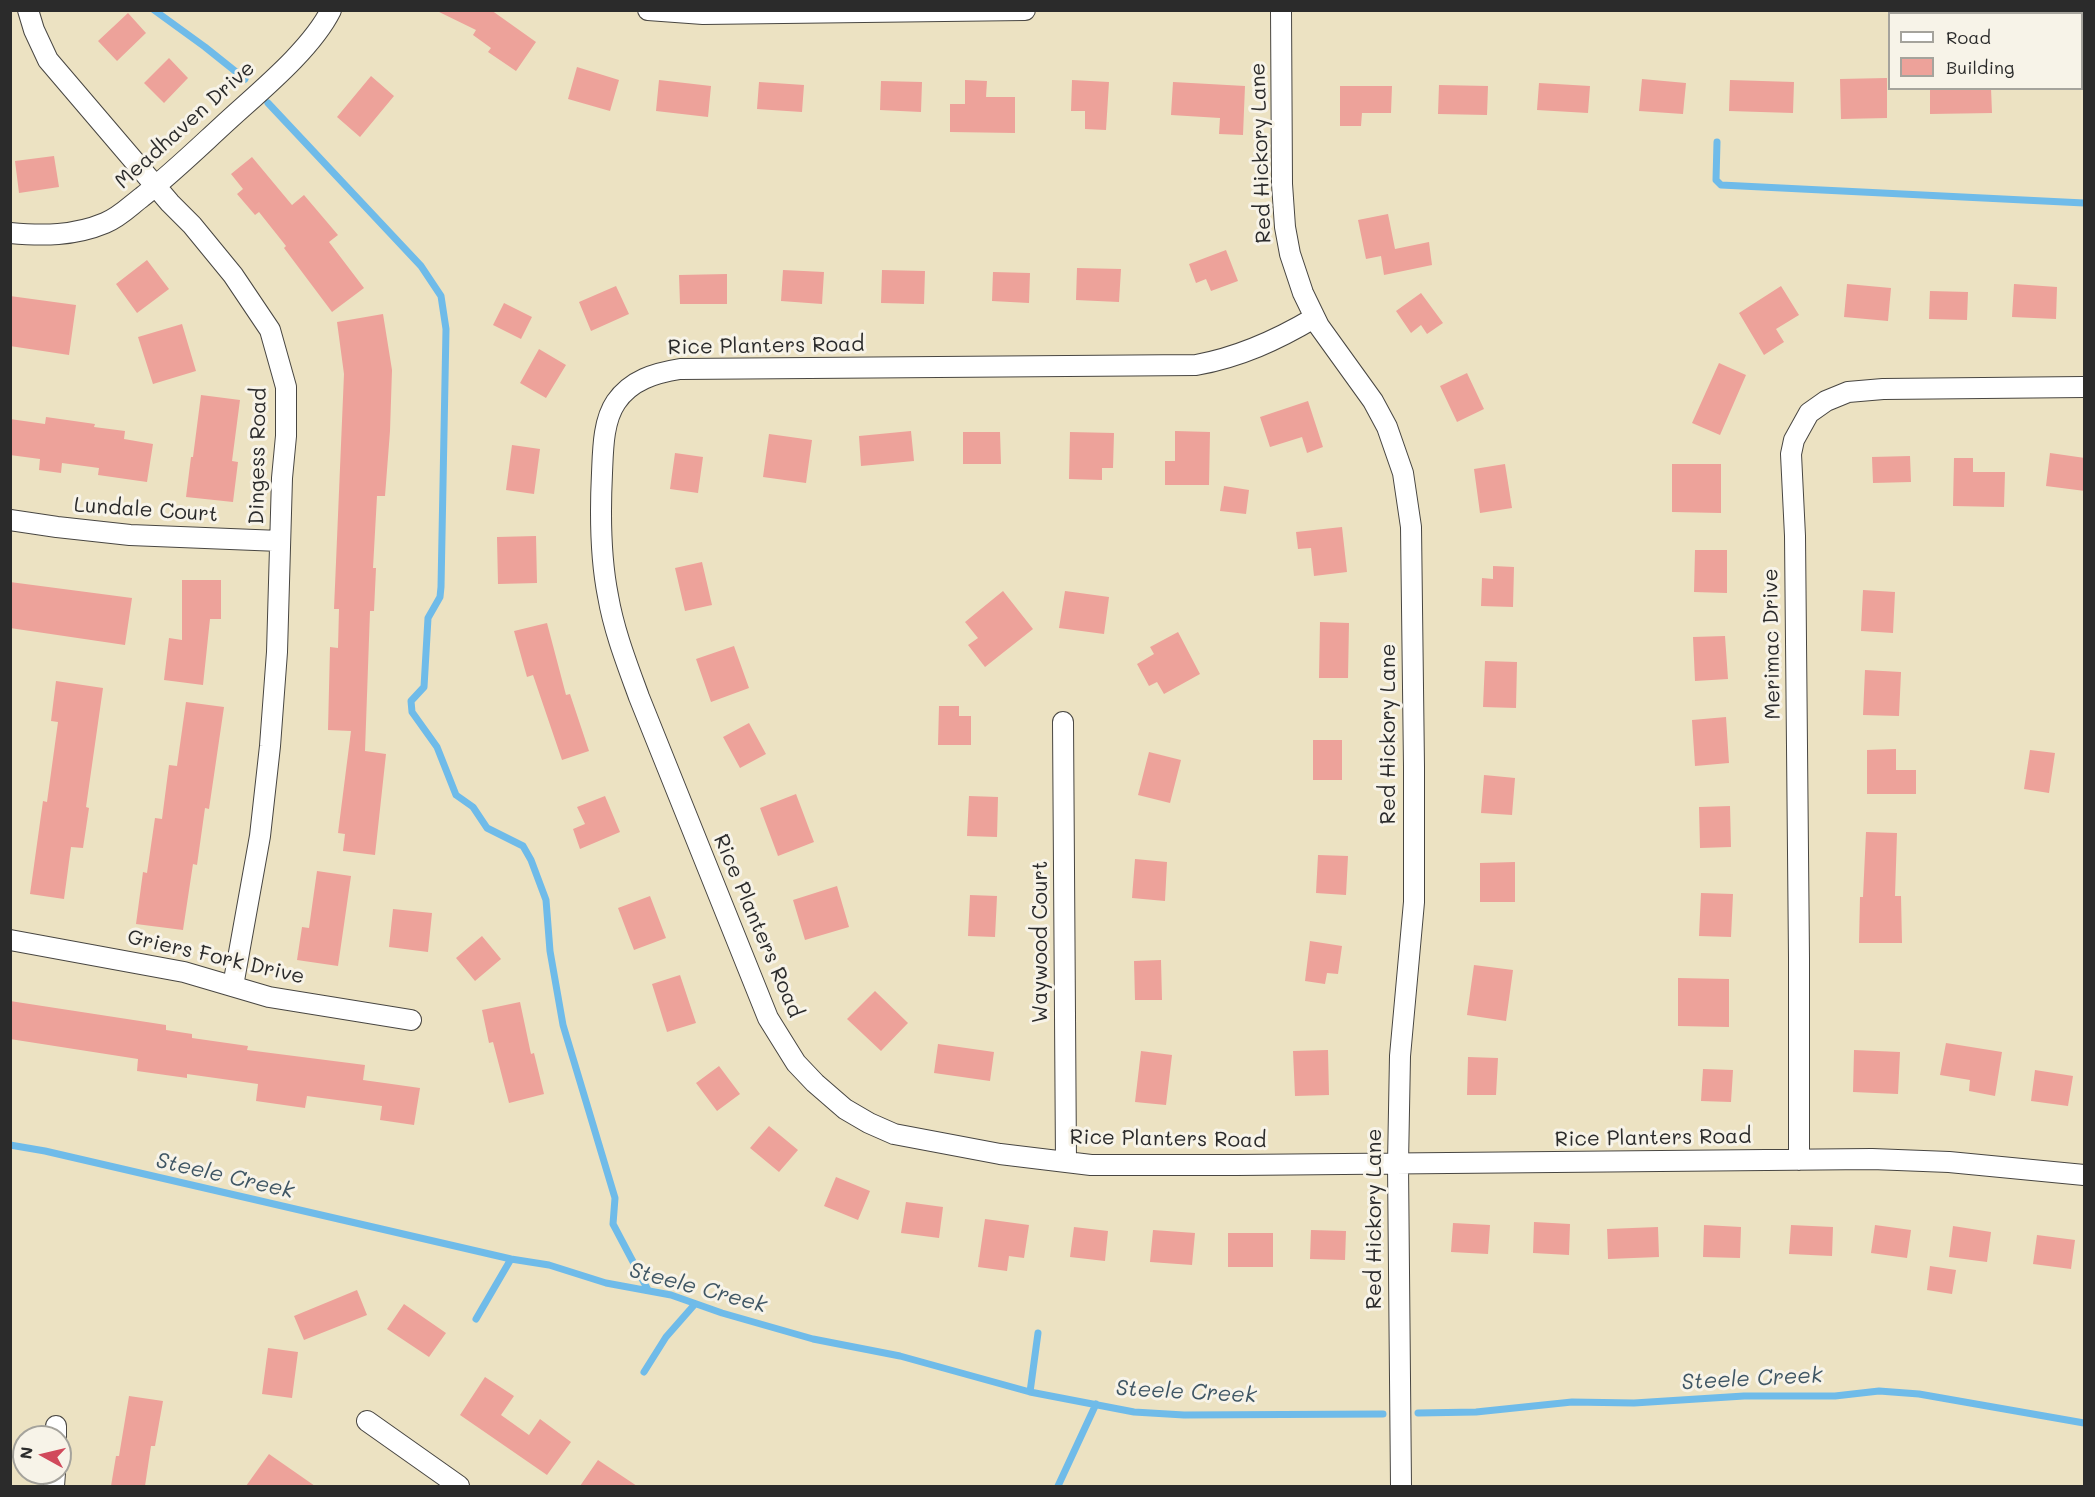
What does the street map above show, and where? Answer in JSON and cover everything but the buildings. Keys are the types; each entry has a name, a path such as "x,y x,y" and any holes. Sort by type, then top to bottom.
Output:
{"street":[{"name":"Dingess Road","path":"28,10 34,30 48,60 65,82 192,225 233,275 270,330 286,387 277,652 270,746 260,836 233,986"},
{"name":"Meadhaven Drive","path":"10,233 58,235 82,231 107,222 126,211 157,186 297,56 331,10"},
{"path":"648,10 703,14 1025,10"},
{"name":"Red Hickory Lane","path":"1281,10 1282,184 1285,227 1293,264 1314,318 1373,400 1388,427 1403,473 1409,508 1414,902 1400,1056 1398,1164 1401,1486"},
{"name":"Rice Planters Road","path":"1314,318 1250,351 1221,360 1196,364 680,369 659,372 631,386 616,401 608,418 601,477 602,552 608,596 620,644 639,697 768,1018 796,1063 845,1109 869,1124 894,1134 1000,1154 1066,1162 1102,1165 1398,1164 1872,1159 1949,1162 2085,1175"},
{"name":"Merimac Drive","path":"1799,1160 1795,536 1791,454 1794,440 1809,413 1826,401 1848,392 1883,389 2085,387"},
{"name":"Lundale Court","path":"10,520 130,535 280,541"},
{"name":"Waywood Court","path":"1062,722 1066,1162"},
{"name":"Griers Fork Drive","path":"10,940 174,970 269,997 411,1020"},
{"path":"367,1421 436,1480 459,1486"}],"waterway":[{"path":"154,10 245,79"},
{"path":"268,103 421,266 441,296 446,329 441,587 440,597 428,618 424,687 411,701 412,712 437,747 456,795 473,807 487,828 523,846 531,860 546,900 550,951 563,1025 615,1198 613,1224 648,1290"},
{"path":"1717,142 1716,180 1721,185 2084,203"},
{"name":"Steele Creek","path":"10,1145 45,1151 511,1259 549,1265 606,1283 671,1295 722,1313 813,1339 900,1356 1030,1392 1134,1412 1184,1415 1383,1414"},
{"path":"476,1319 511,1259"},
{"path":"644,1372 666,1337 695,1304"},
{"path":"1030,1392 1038,1333"},
{"name":"Steele Creek","path":"1418,1413 1476,1412 1572,1402 1634,1403 1744,1396 1835,1396 1879,1391 1919,1394 2084,1423"},
{"path":"1058,1486 1096,1404"}]}
